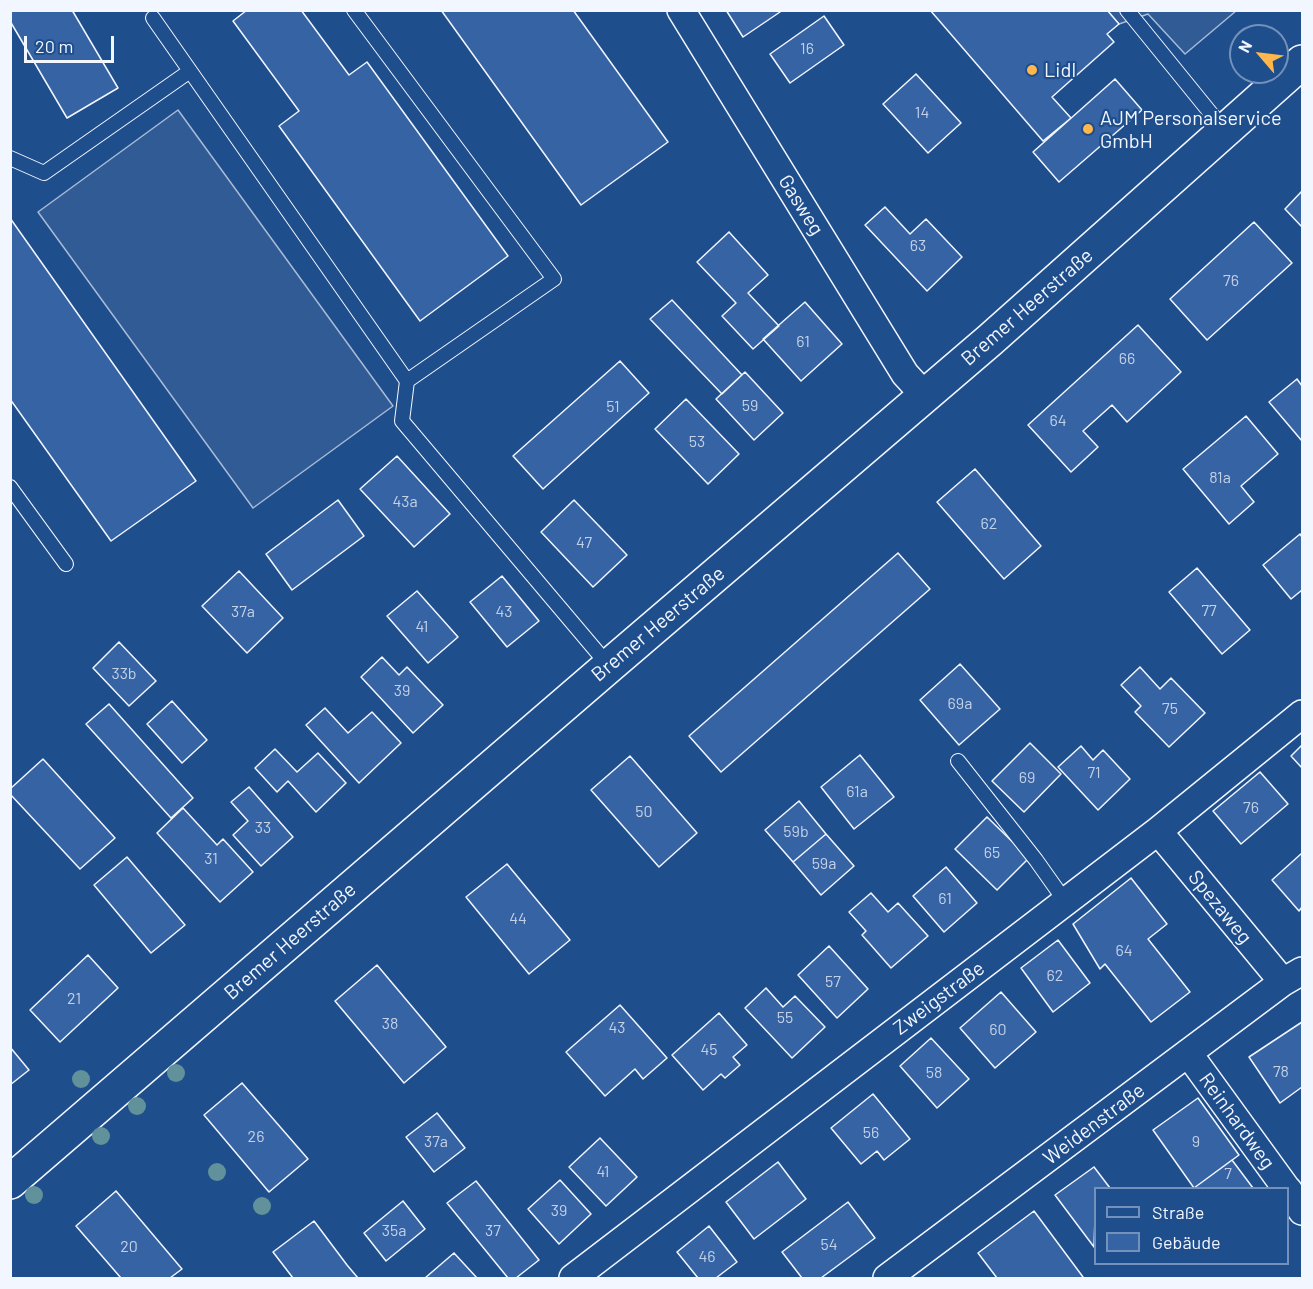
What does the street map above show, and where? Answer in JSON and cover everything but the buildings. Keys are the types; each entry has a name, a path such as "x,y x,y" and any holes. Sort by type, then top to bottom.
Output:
{"street":[{"name":"Gasweg","path":"681,10 905,374 925,396"},
{"name":"Bremer Heerstraße","path":"10,1182 925,396 1226,132 1302,62"},
{"name":"Zweigstraße","path":"573,1278 1158,831 1302,714"},
{"name":"Spezaweg","path":"1158,831 1293,976"},
{"name":"Weidenstraße","path":"887,1278 1293,976"},
{"name":"Reinhardweg","path":"1188,1053 1286,1187"},
{"name":"Reinhardweg","path":"1289,1192 1302,1211"}],"lane":[{"path":"354,10 554,279 407,381"},
{"path":"1127,10 1226,132"},
{"path":"155,13 190,71 407,381 402,421 609,666"},
{"path":"10,158 44,173 190,71"},
{"path":"10,488 66,564"},
{"path":"958,761 1036,860 1065,902"}],"shaded area":[{"path":"1107,11 1236,11 1185,54 1148,14 1119,24"},
{"path":"178,110 393,406 253,508 38,212"}],"place":[{"name":"Lidl","path":"1032,70"},
{"name":"AJM Personalservice GmbH","path":"1088,129"}]}
